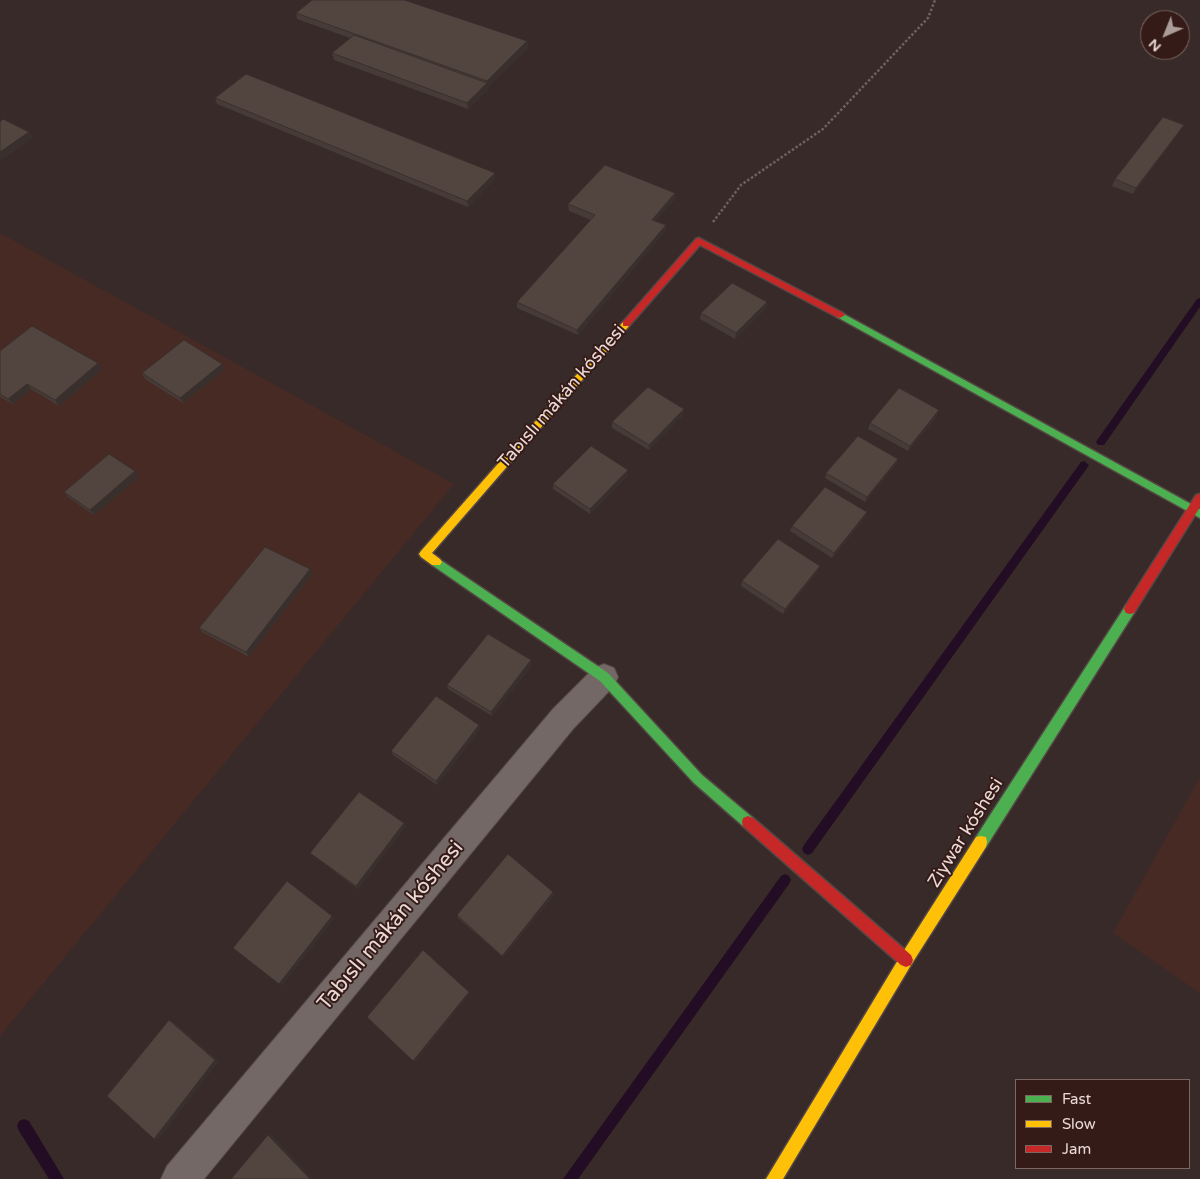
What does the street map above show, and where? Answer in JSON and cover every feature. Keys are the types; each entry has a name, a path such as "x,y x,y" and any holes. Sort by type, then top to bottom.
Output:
{"street":[{"path":"699,241 782,283 1196,512"},
{"name":"Tabıslı mákán kóshesi","path":"180,1179 563,719 604,676 425,554 699,241"},
{"name":"Ziywar kóshesi","path":"774,1179 906,960 1196,512 1200,498"},
{"path":"604,676 698,779 906,960"}],"path":[{"path":"699,241 741,184 823,129 928,18 935,0"}],"shaded area":[{"path":"0,233 454,484 0,1036"},
{"path":"1200,777 1200,993 1113,933"}],"building":[{"path":"312,0 404,0 527,41 487,81 296,13"},
{"path":"354,35 487,83 467,103 332,53"},
{"path":"246,74 495,173 467,201 215,98"},
{"path":"1163,117 1184,125 1136,188 1115,179"},
{"path":"3,119 29,132 0,152 0,122"},
{"path":"605,165 675,193 652,220 666,225 577,330 517,302 595,215 568,204"},
{"path":"732,283 767,302 736,333 701,313"},
{"path":"32,326 98,363 55,400 27,384 8,399 0,394 0,351"},
{"path":"184,340 222,364 180,398 142,373"},
{"path":"648,387 684,409 649,445 612,422"},
{"path":"899,388 939,410 910,446 870,423"},
{"path":"858,436 898,459 867,497 826,473"},
{"path":"591,446 628,470 590,509 553,484"},
{"path":"109,454 135,471 90,510 64,492"},
{"path":"825,487 867,512 834,553 792,526"},
{"path":"778,539 820,566 785,609 742,581"},
{"path":"265,547 310,569 246,652 199,628"},
{"path":"488,634 531,660 491,712 447,685"},
{"path":"436,696 479,725 436,781 391,751"},
{"path":"359,792 404,823 356,886 310,853"},
{"path":"508,854 553,892 502,956 457,915"},
{"path":"287,881 332,916 279,984 233,948"},
{"path":"423,950 469,992 413,1061 367,1017"},
{"path":"169,1020 215,1060 154,1139 107,1096"},
{"path":"268,1135 310,1179 231,1179"}],"waterway":[{"path":"1101,442 1200,301"},
{"path":"808,849 1084,465"},
{"path":"570,1179 785,880"},
{"path":"24,1126 57,1179"}],"traffic: fast":[{"path":"840,315 1200,514"},
{"path":"436,562 604,677 698,779 748,822"},
{"path":"981,842 1130,609"}],"traffic: slow":[{"path":"436,562 425,554 626,324"},
{"path":"774,1179 906,960 981,842"}],"traffic: jam":[{"path":"626,324 699,241 840,315"},
{"path":"1130,609 1200,498"},
{"path":"748,822 906,960"}]}
